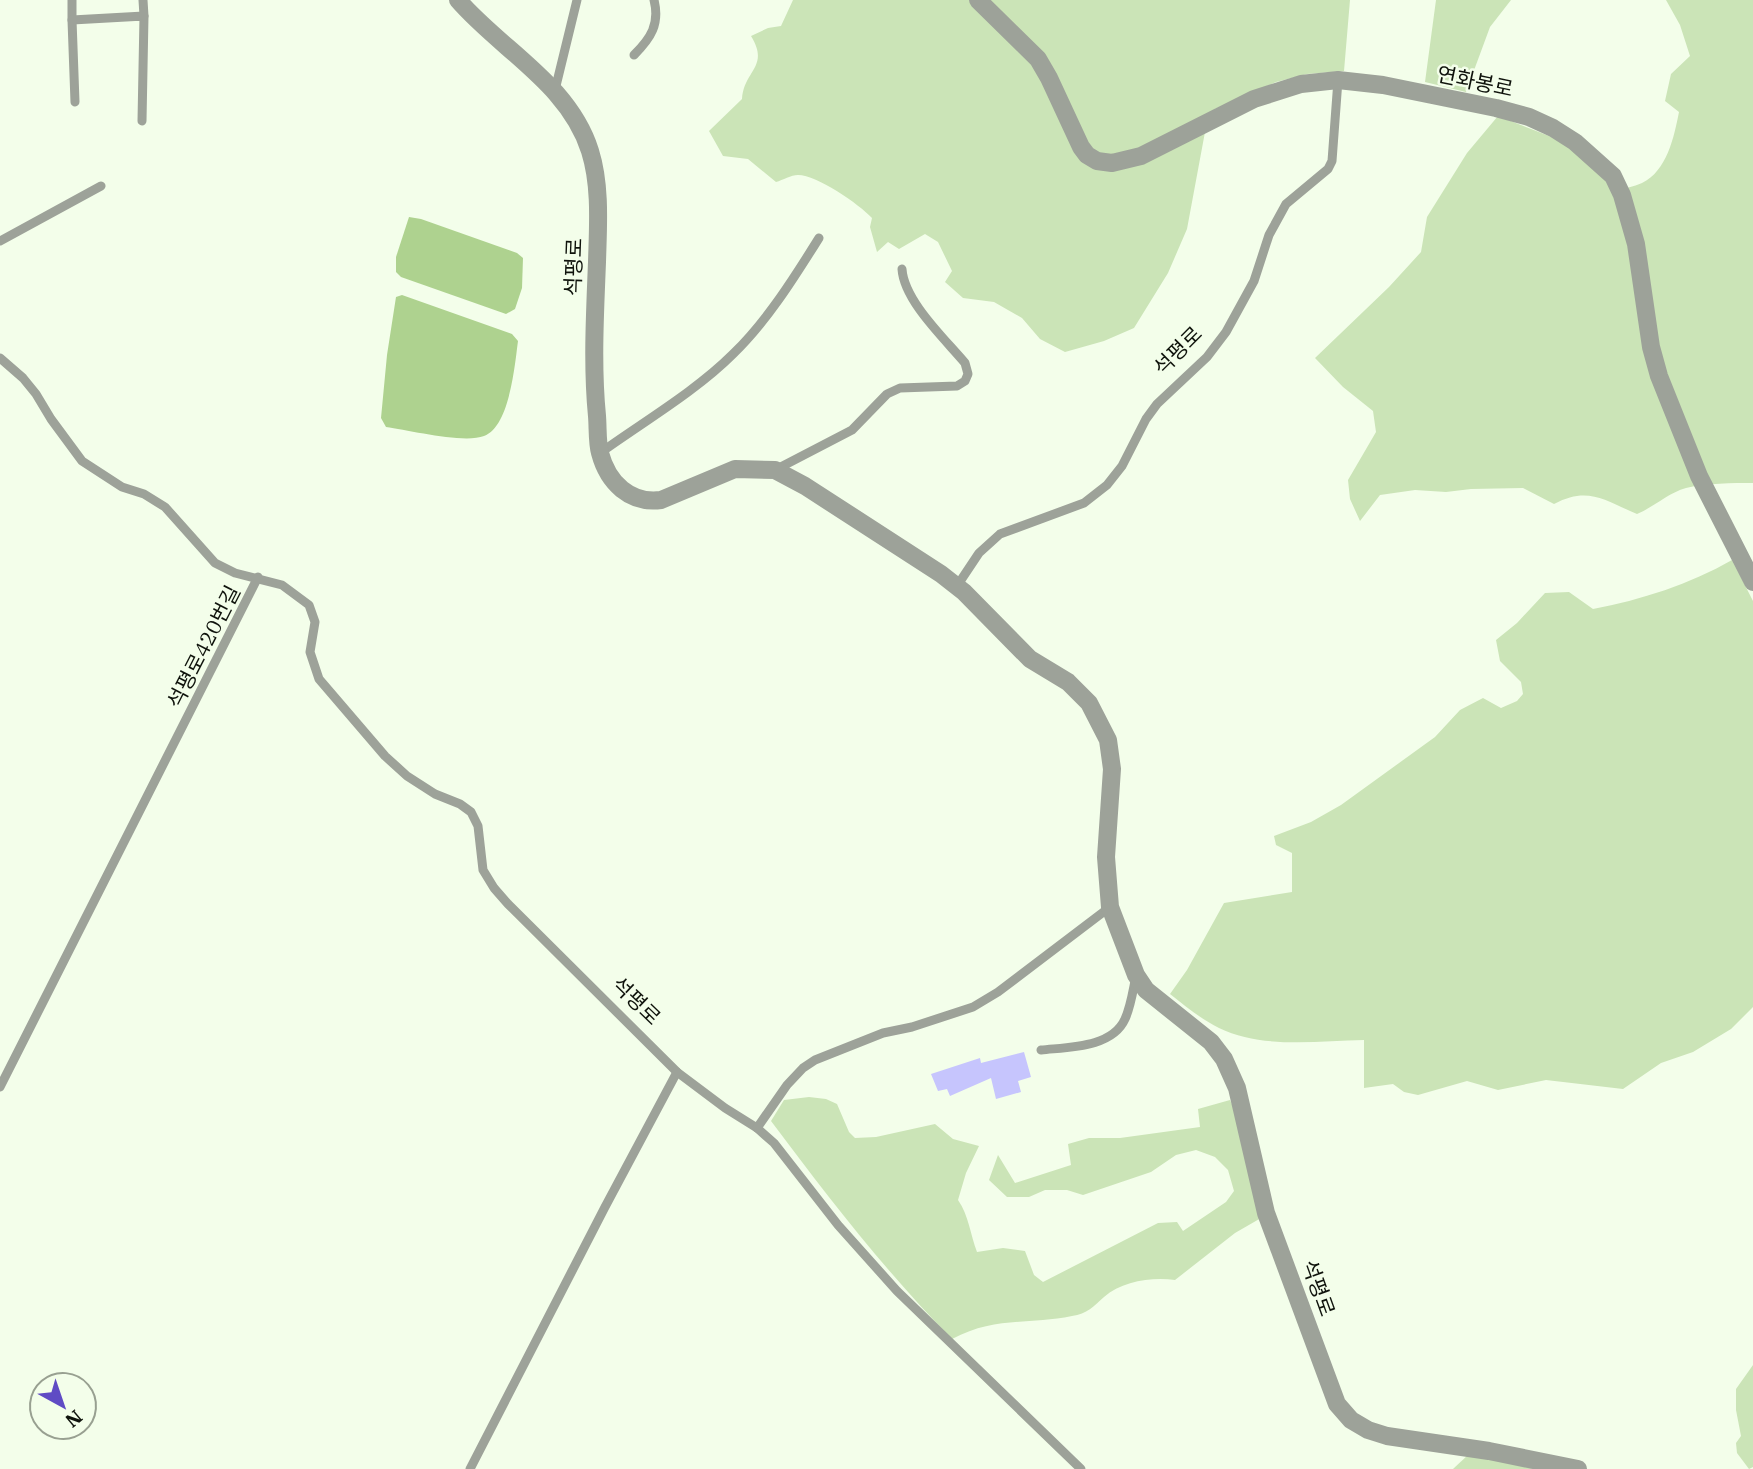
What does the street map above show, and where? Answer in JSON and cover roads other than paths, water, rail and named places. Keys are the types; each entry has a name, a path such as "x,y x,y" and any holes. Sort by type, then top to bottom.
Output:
{"street":[{"name":"석평로","path":"458,0 554,92 577,123 589,149 595,174 598,232 593,376 600,453 607,472 632,498 648,502 661,500 735,469 775,470 816,493 957,586 1030,659 1068,682 1089,703 1108,740 1112,769 1106,857 1110,907 1136,975 1146,990 1211,1042 1224,1059 1237,1088 1266,1213 1337,1404 1351,1420 1368,1430 1387,1436 1489,1451 1578,1469"},
{"name":"연화봉로","path":"978,0 1038,59 1081,146 1087,155 1097,161 1112,163 1141,156 1254,99 1301,83 1338,80 1383,85 1496,108 1529,117 1575,142 1613,176 1622,195 1633,234 1651,347 1659,376 1699,476 1753,582"}],"lane":[{"path":"72,0 75,103"},
{"path":"142,121 143,0"},
{"path":"554,92 577,0"},
{"path":"634,55 654,30 654,0"},
{"path":"72,20 144,16"},
{"name":"석평로","path":"957,586 979,553 1000,534 1084,503 1107,485 1122,466 1146,419 1157,404 1218,344 1254,281 1269,235 1286,204 1328,169 1333,152 1338,80"},
{"path":"0,241 102,186"},
{"path":"600,453 709,376 735,353 777,302 819,238"},
{"name":"석평로","path":"775,470 852,430 887,394 900,388 957,386 965,381 968,374 965,363 910,294 903,280 902,269"},
{"name":"석평로420번길","path":"0,358 23,378 36,394 58,430 82,461 122,487 144,494 165,507 215,563 235,573 258,578 0,1087"},
{"name":"석평로","path":"258,578 282,585 309,605 314,622 310,652 319,679 384,756 407,776 471,812 478,826 483,870 494,888 557,955 677,1072 757,1128 787,1159 838,1225 897,1291 1081,1469"},
{"path":"757,1128 787,1084 815,1060 883,1033 912,1027 973,1007 998,992 1110,907"},
{"path":"1041,1050 1100,1041 1114,1034 1124,1021 1136,975"},
{"path":"470,1469 677,1072"}]}
